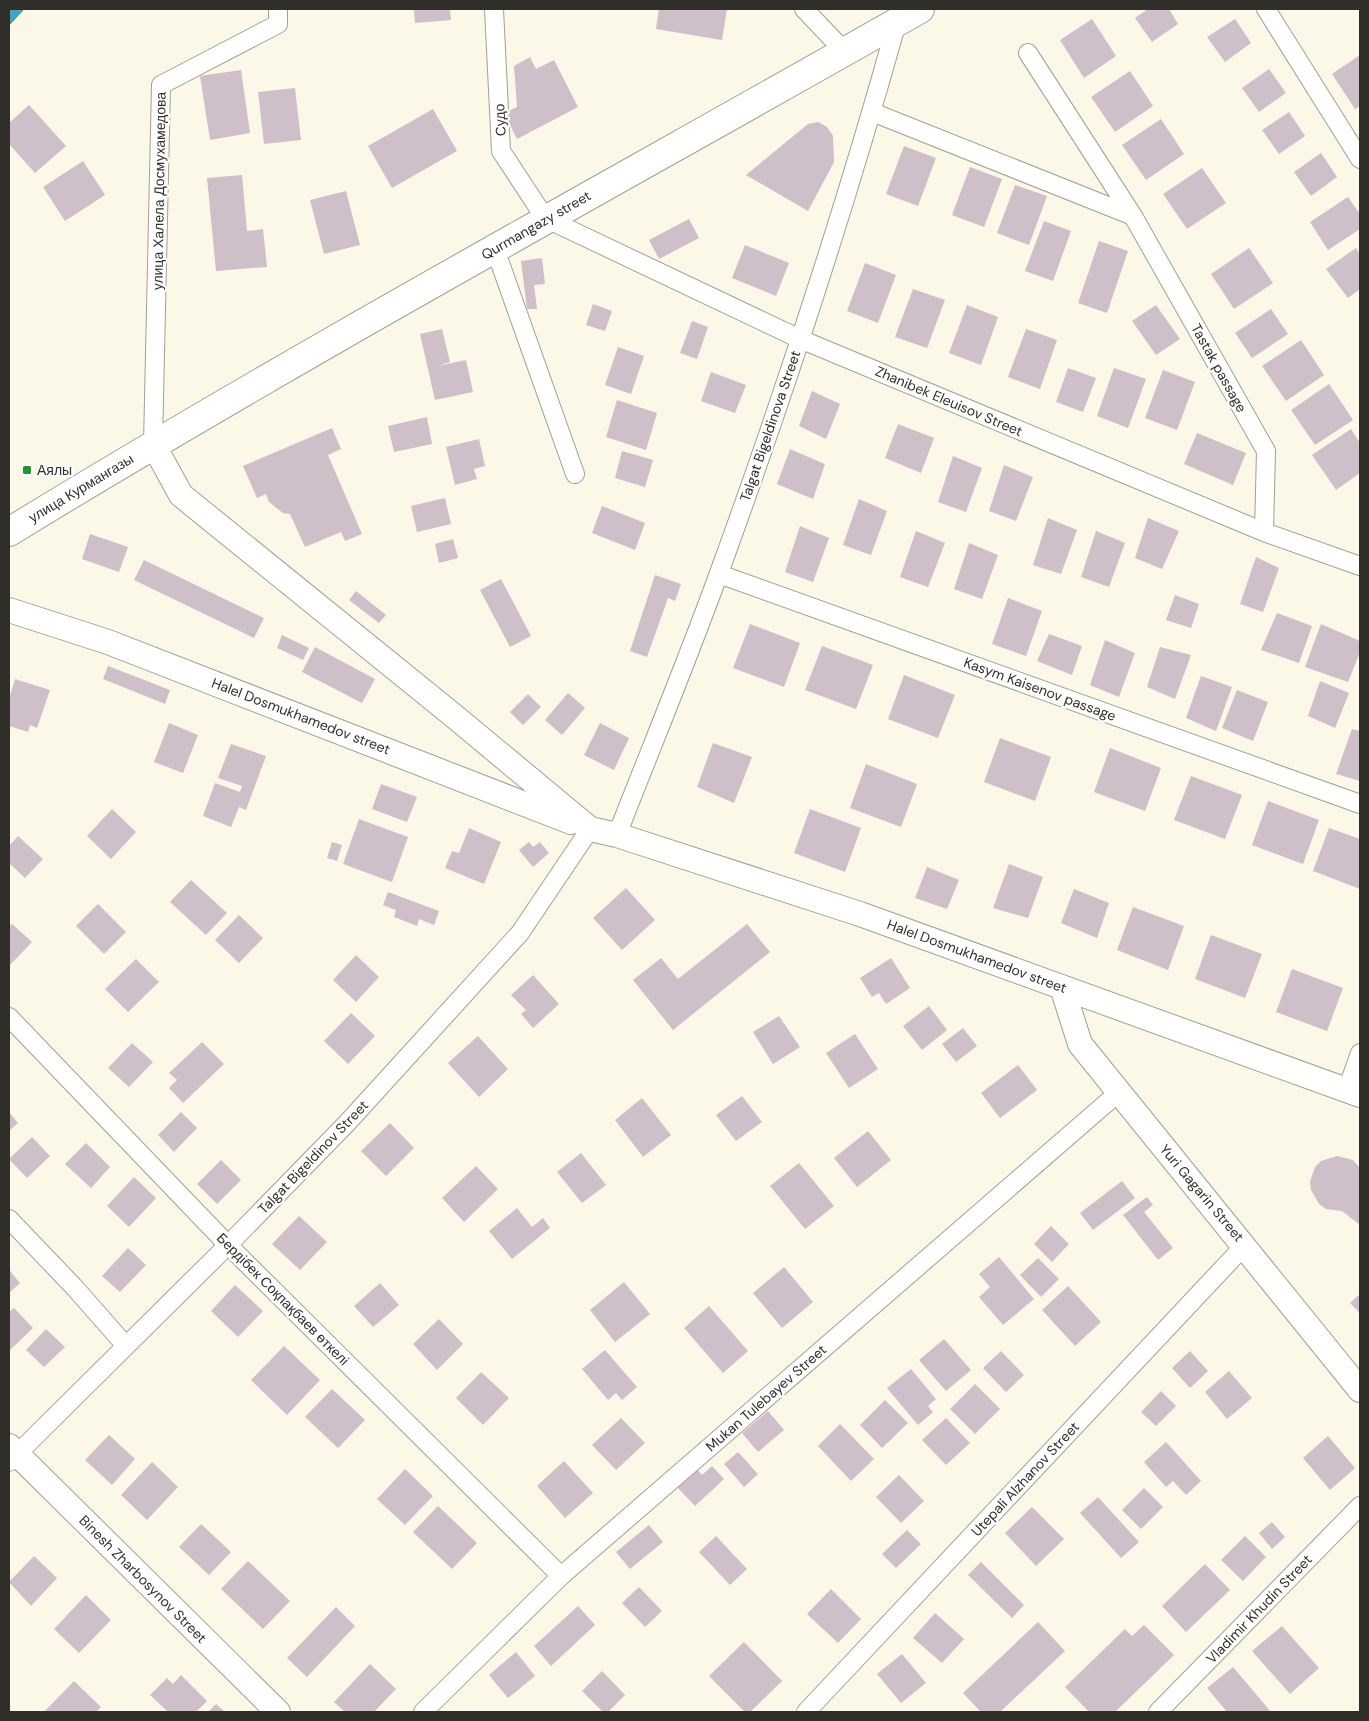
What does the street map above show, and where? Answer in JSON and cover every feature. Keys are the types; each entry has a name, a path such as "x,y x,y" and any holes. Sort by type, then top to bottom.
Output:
{"main road":[{"name":"Qurmangazy street","path":"153,444 495,249 545,218 845,52 906,13"},
{"name":"улица Курмангазы","path":"9,532 153,444"}],"street":[{"name":"улица Халела Досмухамедова","path":"153,444 161,85 278,24 278,9"},
{"name":"Судо","path":"494,9 502,152 545,218"},
{"path":"804,9 845,52"},
{"path":"1266,9 1360,159"},
{"name":"Talgat Bigeldinova Street","path":"617,835 719,574 800,339 872,112 906,13"},
{"name":"Tastak passage","path":"1028,53 1133,216 1266,451 1264,532"},
{"path":"872,112 1133,216"},
{"name":"Zhanibek Eleuisov Street","path":"545,218 800,339 1264,532 1360,566"},
{"path":"495,249 575,474"},
{"name":"Halel Dosmukhamedov street","path":"153,444 181,495 454,716 590,829"},
{"name":"Kasym Kaisenov passage","path":"719,574 1360,804"},
{"name":"Halel Dosmukhamedov street","path":"9,610 108,642 590,829 617,835 860,914 1354,1092"},
{"name":"Talgat Bigeldinov Street","path":"11,1454 126,1346 348,1122 520,933 590,829"},
{"name":"Yuri Gagarin Street","path":"1062,987 1080,1044 1118,1093 1245,1245 1360,1390"},
{"name":"Бердібек Соқпақбаев өткелі","path":"9,1018 228,1244 561,1576"},
{"path":"1354,1092 1360,1053"},
{"name":"Mukan Tulebayev Street","path":"423,1712 561,1576 1118,1093"},
{"path":"9,1219 75,1288 126,1346"},
{"name":"Utepali Alzhanov Street","path":"806,1712 1245,1245"},
{"name":"Binesh Zharbosynov Street","path":"11,1454 278,1712"},
{"name":"Vladimir Khudin Street","path":"1158,1712 1360,1506"}],"water":[{"path":"9,9 24,9 9,25"}],"building":[{"path":"414,9 450,9 451,20 415,23"},
{"path":"659,9 727,9 722,40 656,29"},
{"path":"1148,9 1169,9 1178,24 1152,42 1135,18"},
{"path":"1092,19 1116,56 1084,78 1060,40"},
{"path":"1235,19 1251,43 1225,62 1207,37"},
{"path":"1360,55 1360,106 1355,109 1332,74"},
{"path":"530,57 536,69 554,60 578,107 517,139 504,113 517,107 514,66"},
{"path":"1269,69 1286,93 1259,112 1242,88"},
{"path":"241,70 250,133 210,140 200,76"},
{"path":"1130,71 1153,106 1115,132 1091,97"},
{"path":"295,88 301,140 264,144 258,92"},
{"path":"29,105 66,146 35,173 9,144 9,123"},
{"path":"433,109 457,151 392,188 368,146"},
{"path":"1289,112 1305,136 1279,154 1262,130"},
{"path":"1161,119 1184,154 1146,180 1122,145"},
{"path":"818,122 827,127 833,136 834,162 808,211 746,175 808,124"},
{"path":"904,146 936,158 918,206 886,194"},
{"path":"1321,153 1337,177 1311,196 1294,172"},
{"path":"83,161 105,195 65,221 43,187"},
{"path":"970,167 1002,179 984,227 952,215"},
{"path":"1202,168 1226,203 1187,229 1163,194"},
{"path":"242,175 247,231 263,229 267,267 216,271 207,178"},
{"path":"1015,185 1047,196 1029,245 997,233"},
{"path":"346,191 360,245 324,254 310,200"},
{"path":"1348,197 1360,214 1360,229 1328,250 1310,222"},
{"path":"689,219 699,238 659,259 649,240"},
{"path":"1044,221 1071,231 1053,281 1025,271"},
{"path":"1099,241 1128,251 1107,313 1078,303"},
{"path":"745,245 789,263 776,296 732,278"},
{"path":"1249,248 1273,283 1234,309 1211,274"},
{"path":"1356,248 1360,254 1360,289 1348,298 1326,269"},
{"path":"542,258 545,284 534,285 537,309 527,309 521,261"},
{"path":"865,263 896,275 878,323 847,311"},
{"path":"913,289 945,300 927,348 895,337"},
{"path":"593,304 612,311 605,331 586,325"},
{"path":"967,305 998,317 981,365 949,353"},
{"path":"1156,305 1180,339 1156,355 1132,321"},
{"path":"1271,309 1288,334 1252,358 1235,333"},
{"path":"692,321 708,327 697,359 680,353"},
{"path":"442,329 450,362 438,366 466,360 473,392 435,400 420,334"},
{"path":"1026,329 1057,340 1040,389 1008,377"},
{"path":"1301,340 1324,375 1286,401 1262,366"},
{"path":"618,347 644,356 631,394 605,385"},
{"path":"1068,368 1096,378 1083,412 1056,402"},
{"path":"1114,368 1146,379 1128,428 1097,416"},
{"path":"1163,370 1195,382 1177,430 1145,418"},
{"path":"711,372 746,385 735,413 701,401"},
{"path":"1329,384 1353,420 1315,445 1291,410"},
{"path":"812,391 840,404 826,439 799,426"},
{"path":"617,400 657,413 646,450 606,437"},
{"path":"427,417 432,444 394,452 388,426"},
{"path":"898,424 934,438 921,473 885,458"},
{"path":"332,428 341,449 328,455 362,534 345,541 341,532 305,547 290,514 283,513 269,502 266,494 257,498 243,466"},
{"path":"1351,429 1360,443 1360,473 1336,490 1312,455"},
{"path":"1197,433 1246,453 1233,485 1184,464"},
{"path":"479,439 485,466 474,469 477,479 455,485 446,447"},
{"path":"790,449 825,464 813,499 777,484"},
{"path":"622,451 653,460 645,487 615,478"},
{"path":"953,456 982,468 966,512 938,502"},
{"path":"1004,465 1033,477 1016,521 989,511"},
{"path":"445,498 451,524 417,532 411,506"},
{"path":"859,499 887,511 871,555 843,545"},
{"path":"602,506 645,523 635,550 592,533"},
{"path":"1048,518 1077,530 1061,574 1033,565"},
{"path":"1148,518 1179,531 1162,569 1135,558"},
{"path":"800,526 829,538 813,582 785,572"},
{"path":"916,531 945,543 928,587 900,577"},
{"path":"1096,531 1125,543 1109,587 1081,577"},
{"path":"90,534 128,547 119,572 82,559"},
{"path":"453,539 458,558 439,563 435,544"},
{"path":"969,543 998,555 982,599 954,589"},
{"path":"1256,557 1279,568 1263,612 1240,604"},
{"path":"144,560 264,618 254,638 134,580"},
{"path":"655,575 681,584 675,601 668,598 647,657 630,651"},
{"path":"501,579 531,636 510,647 480,590"},
{"path":"356,591 386,615 379,623 349,600"},
{"path":"1175,595 1199,604 1191,628 1166,620"},
{"path":"1008,598 1042,611 1026,656 992,644"},
{"path":"1277,613 1312,626 1299,663 1261,650"},
{"path":"750,624 800,643 784,687 733,668"},
{"path":"1321,624 1360,641 1360,652 1348,682 1305,667"},
{"path":"1049,634 1082,646 1072,675 1037,661"},
{"path":"282,635 309,648 303,660 277,648"},
{"path":"1105,640 1135,653 1119,697 1090,685"},
{"path":"822,646 873,665 856,709 805,690"},
{"path":"315,647 375,679 362,703 302,672"},
{"path":"1160,647 1191,655 1175,699 1147,687"},
{"path":"108,666 170,690 165,704 103,679"},
{"path":"904,675 955,695 938,738 888,719"},
{"path":"1201,676 1232,687 1216,731 1186,718"},
{"path":"15,679 50,690 37,728 30,725 28,732 9,726 9,699"},
{"path":"1320,681 1349,693 1335,728 1308,716"},
{"path":"1237,690 1268,702 1253,741 1222,728"},
{"path":"568,693 585,708 562,735 545,720"},
{"path":"528,694 541,707 523,725 510,712"},
{"path":"169,723 198,735 183,773 154,762"},
{"path":"600,723 629,738 614,770 584,755"},
{"path":"1352,729 1360,731 1360,781 1336,774"},
{"path":"1000,738 1051,757 1035,801 984,782"},
{"path":"713,743 752,757 734,803 697,787"},
{"path":"231,744 266,756 246,810 239,807 231,827 203,816 215,783 240,792 242,786 218,778"},
{"path":"1110,748 1161,768 1145,811 1094,792"},
{"path":"866,764 917,784 901,827 850,808"},
{"path":"1191,776 1242,795 1225,839 1174,820"},
{"path":"381,784 417,797 407,822 372,809"},
{"path":"1268,801 1319,820 1303,864 1252,845"},
{"path":"112,809 136,832 111,859 87,836"},
{"path":"810,809 861,828 845,872 794,853"},
{"path":"359,819 408,837 392,882 343,864"},
{"path":"469,828 501,842 484,884 445,868 452,851 459,853"},
{"path":"1329,828 1360,839 1360,889 1313,871"},
{"path":"18,836 43,859 25,878 9,863 9,846"},
{"path":"332,842 342,845 337,861 327,858"},
{"path":"529,842 533,847 540,842 549,853 533,867 519,850"},
{"path":"1009,864 1043,877 1028,918 993,908"},
{"path":"927,867 959,880 947,909 915,898"},
{"path":"191,880 227,913 206,935 170,902"},
{"path":"626,888 655,920 622,950 593,918"},
{"path":"1074,889 1109,903 1097,938 1061,923"},
{"path":"388,892 439,911 434,925 419,919 417,926 394,917 396,910 383,905"},
{"path":"98,904 126,932 104,954 76,926"},
{"path":"1133,907 1184,926 1168,970 1117,950"},
{"path":"239,915 263,938 239,963 215,940"},
{"path":"12,924 32,942 9,966 9,927"},
{"path":"747,924 770,952 673,1030 633,980 661,958 678,979"},
{"path":"1211,935 1262,954 1245,998 1195,979"},
{"path":"356,955 379,977 356,1002 333,980"},
{"path":"891,958 910,988 886,1004 879,993 872,997 860,978"},
{"path":"136,959 159,982 128,1012 105,989"},
{"path":"1292,969 1343,988 1327,1031 1276,1012"},
{"path":"533,975 559,1004 533,1028 521,1014 526,1010 511,995"},
{"path":"929,1006 947,1030 922,1050 903,1026"},
{"path":"351,1013 375,1036 348,1064 324,1041"},
{"path":"779,1016 800,1047 773,1064 753,1032"},
{"path":"963,1028 977,1046 956,1062 942,1044"},
{"path":"855,1034 878,1069 849,1088 826,1053"},
{"path":"478,1036 508,1069 479,1097 448,1063"},
{"path":"202,1042 224,1064 183,1103 169,1088 177,1080 169,1073"},
{"path":"132,1043 153,1062 129,1087 108,1068"},
{"path":"1018,1065 1037,1090 1000,1118 981,1093"},
{"path":"742,1096 762,1122 736,1141 716,1115"},
{"path":"642,1098 671,1135 643,1157 615,1120"},
{"path":"9,1112 18,1123 9,1131"},
{"path":"181,1112 197,1128 174,1152 158,1135"},
{"path":"390,1123 414,1148 386,1176 361,1151"},
{"path":"868,1131 891,1160 857,1187 834,1158"},
{"path":"32,1137 50,1156 27,1178 9,1159"},
{"path":"86,1143 110,1167 91,1188 65,1164"},
{"path":"581,1153 606,1185 582,1203 557,1172"},
{"path":"1337,1156 1353,1160 1360,1168 1360,1225 1342,1211 1326,1209 1319,1204 1311,1190 1310,1182 1315,1167 1321,1161"},
{"path":"221,1160 241,1180 217,1204 197,1184"},
{"path":"799,1163 834,1206 805,1229 770,1186"},
{"path":"476,1166 498,1189 464,1222 442,1198"},
{"path":"134,1177 156,1198 129,1227 107,1206"},
{"path":"1122,1181 1135,1198 1093,1230 1080,1213"},
{"path":"1147,1197 1153,1205 1144,1212 1173,1248 1158,1260 1123,1215"},
{"path":"517,1208 532,1227 543,1218 550,1228 512,1259 489,1231"},
{"path":"299,1216 327,1242 300,1270 272,1244"},
{"path":"1051,1226 1069,1244 1052,1262 1034,1244"},
{"path":"128,1248 146,1265 120,1292 102,1276"},
{"path":"999,1257 1034,1299 1003,1325 979,1297 990,1287 979,1274"},
{"path":"1038,1258 1059,1279 1041,1297 1020,1275"},
{"path":"784,1267 813,1302 782,1328 753,1293"},
{"path":"9,1272 20,1283 9,1293"},
{"path":"624,1282 650,1314 615,1342 590,1310"},
{"path":"380,1283 399,1305 373,1327 354,1306"},
{"path":"235,1285 263,1311 238,1337 211,1311"},
{"path":"1068,1286 1101,1322 1075,1346 1042,1310"},
{"path":"1360,1294 1360,1313 1350,1303"},
{"path":"709,1306 748,1351 723,1373 684,1328"},
{"path":"14,1308 33,1328 9,1351 9,1312"},
{"path":"439,1319 463,1344 437,1370 413,1344"},
{"path":"46,1329 65,1347 44,1367 26,1350"},
{"path":"944,1339 971,1370 946,1391 919,1360"},
{"path":"284,1346 320,1380 287,1415 251,1380"},
{"path":"605,1350 637,1387 622,1400 616,1393 608,1400 582,1369"},
{"path":"1001,1351 1024,1375 1006,1392 983,1368"},
{"path":"1190,1351 1208,1371 1190,1388 1172,1368"},
{"path":"911,1369 936,1399 928,1406 933,1412 918,1425 887,1388"},
{"path":"1229,1371 1252,1398 1227,1419 1205,1392"},
{"path":"481,1372 509,1398 483,1425 456,1398"},
{"path":"975,1384 1000,1409 975,1434 950,1409"},
{"path":"332,1389 365,1420 338,1448 305,1417"},
{"path":"1161,1391 1176,1406 1156,1426 1141,1412"},
{"path":"885,1400 908,1423 882,1448 860,1425"},
{"path":"768,1411 784,1430 758,1452 742,1433"},
{"path":"621,1418 645,1443 616,1470 592,1445"},
{"path":"946,1418 970,1443 946,1465 922,1440"},
{"path":"840,1424 874,1459 851,1481 818,1446"},
{"path":"109,1435 135,1459 112,1485 85,1460"},
{"path":"1328,1436 1355,1468 1330,1490 1303,1458"},
{"path":"1166,1442 1201,1481 1186,1495 1173,1481 1166,1487 1144,1462"},
{"path":"738,1452 758,1474 744,1487 724,1464"},
{"path":"564,1461 593,1493 565,1518 537,1486"},
{"path":"152,1462 178,1487 147,1520 121,1495"},
{"path":"712,1466 724,1479 695,1506 677,1487 697,1469 702,1475"},
{"path":"405,1469 433,1496 405,1525 377,1499"},
{"path":"899,1475 924,1501 901,1523 876,1497"},
{"path":"1144,1488 1163,1507 1141,1529 1122,1510"},
{"path":"1098,1497 1139,1542 1121,1558 1080,1513"},
{"path":"438,1506 477,1543 452,1569 413,1532"},
{"path":"1032,1507 1064,1539 1036,1566 1005,1533"},
{"path":"1272,1522 1285,1537 1272,1549 1259,1533"},
{"path":"201,1524 231,1552 209,1575 179,1547"},
{"path":"649,1525 663,1542 630,1569 616,1552"},
{"path":"907,1530 921,1544 896,1568 882,1554"},
{"path":"716,1536 747,1569 730,1585 699,1552"},
{"path":"1245,1536 1266,1557 1243,1581 1221,1560"},
{"path":"34,1556 57,1578 31,1606 9,1582"},
{"path":"248,1561 290,1601 263,1629 221,1589"},
{"path":"981,1562 1024,1605 1012,1618 968,1575"},
{"path":"1205,1564 1230,1590 1186,1632 1162,1606"},
{"path":"639,1587 662,1611 645,1627 622,1603"},
{"path":"831,1589 861,1619 838,1643 807,1614"},
{"path":"86,1595 111,1620 79,1653 54,1629"},
{"path":"578,1606 595,1625 551,1666 534,1646"},
{"path":"336,1607 355,1626 307,1677 287,1658"},
{"path":"935,1613 964,1639 942,1663 913,1638"},
{"path":"1038,1622 1065,1651 1000,1712 981,1712 963,1693"},
{"path":"1144,1625 1174,1655 1115,1712 1089,1712 1065,1687 1125,1629 1132,1636"},
{"path":"1282,1626 1319,1668 1290,1694 1252,1651"},
{"path":"744,1642 782,1681 750,1712 745,1712 709,1676"},
{"path":"516,1652 535,1676 508,1698 489,1675"},
{"path":"902,1654 926,1683 901,1703 877,1674"},
{"path":"370,1664 396,1689 374,1712 345,1712 334,1702"},
{"path":"1233,1667 1271,1712 1227,1712 1207,1688"},
{"path":"602,1671 625,1695 608,1712 603,1712 582,1691"},
{"path":"181,1675 207,1701 196,1712 168,1712 150,1695 167,1678 173,1684"},
{"path":"74,1681 101,1707 96,1712 44,1712"},
{"path":"216,1704 225,1712 208,1712"}],"place":[{"name":"Аялы","path":"27,470"}]}
